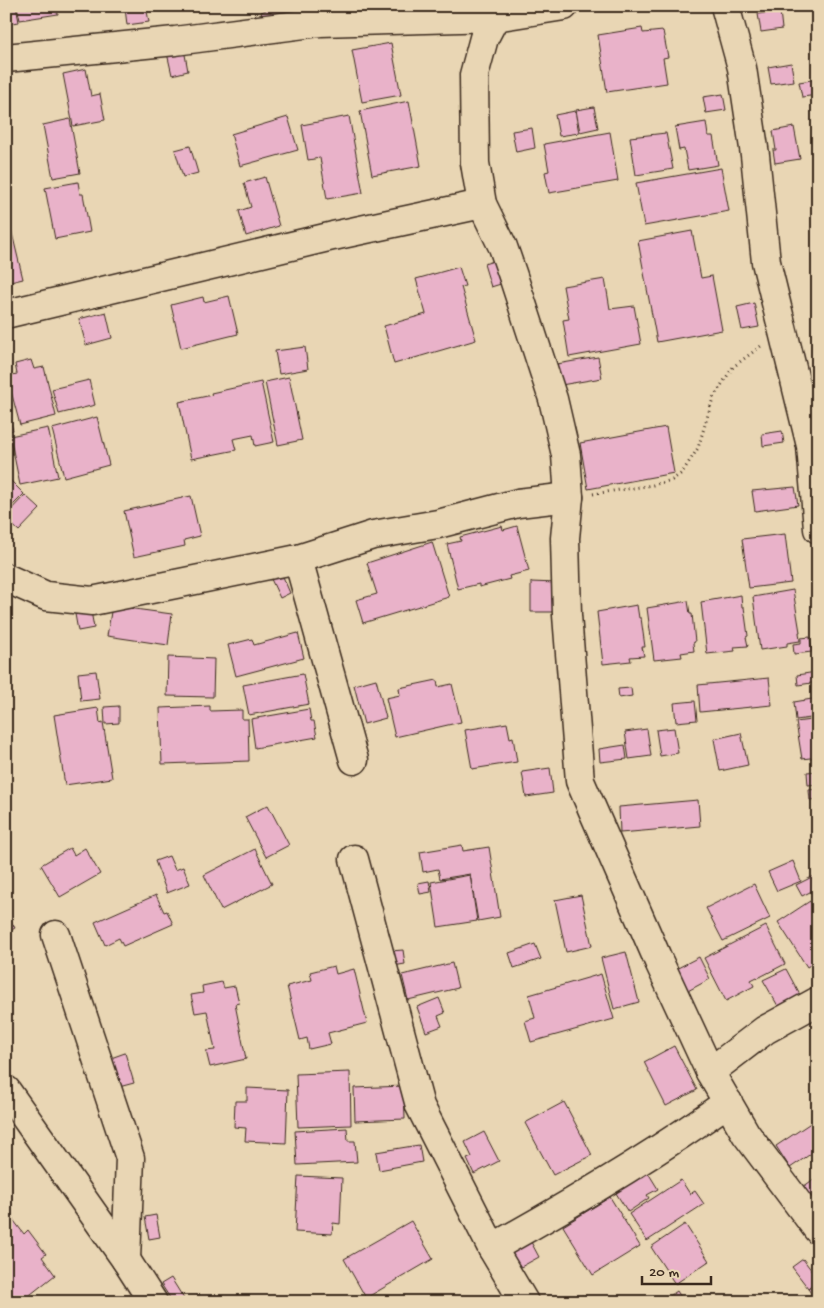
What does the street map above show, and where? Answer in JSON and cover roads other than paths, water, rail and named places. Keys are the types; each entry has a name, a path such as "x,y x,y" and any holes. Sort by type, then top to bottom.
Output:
{"street":[{"path":"6,58 175,41 320,22 495,16 564,6"},
{"path":"725,6 742,68 755,155 766,262 782,328 815,445 818,529"},
{"path":"495,16 484,38 474,74 475,163 482,204 503,247 553,399 566,455 569,497 565,538 567,615 580,781 659,962 710,1072 746,1134 818,1230"},
{"path":"6,314 333,236 482,204"},
{"path":"6,578 46,596 92,601 298,559 373,535 438,524 518,503 569,497"},
{"path":"298,559 354,760"},
{"path":"354,859 420,1106 492,1248 524,1302"},
{"path":"56,935 130,1158 126,1260"},
{"path":"710,1072 765,1030 818,1001"},
{"path":"6,1090 126,1260 153,1302"},
{"path":"492,1248 561,1210 699,1123 728,1102"}]}
